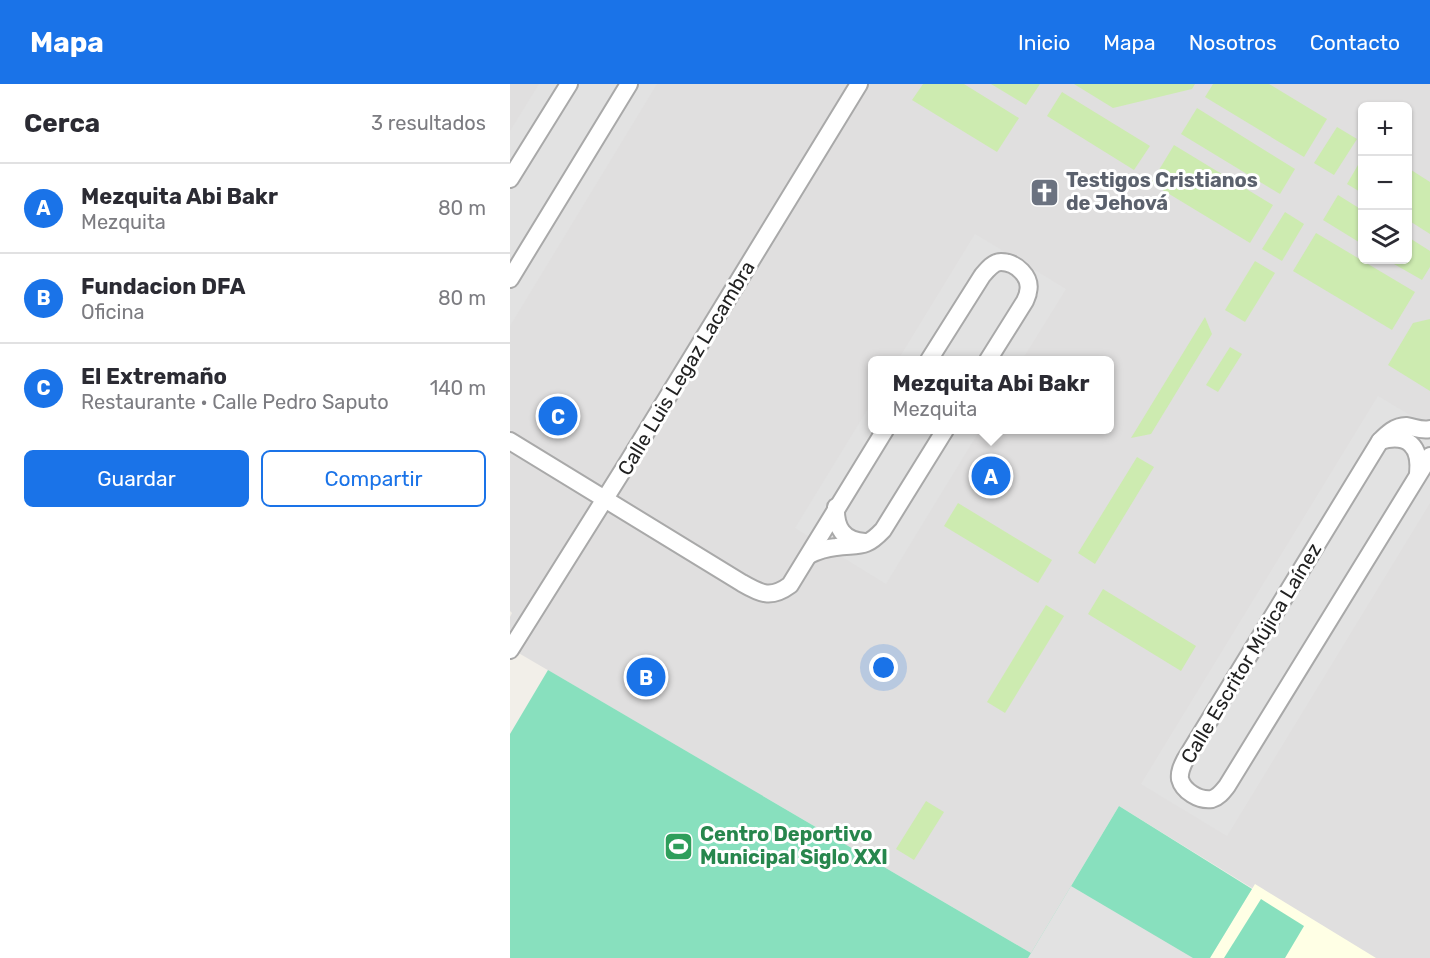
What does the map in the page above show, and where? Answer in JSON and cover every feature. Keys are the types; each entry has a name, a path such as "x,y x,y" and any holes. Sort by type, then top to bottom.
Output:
{"street":[{"path":"510,179 569,84"},
{"path":"510,279 629,84"},
{"name":"Calle Luis Legaz Lacambra","path":"510,650 605,500 859,84"},
{"path":"932,356 987,269 1001,262 1010,264 1026,275 1029,291 991,356"},
{"name":"Calle Escritor Mújica Laínez","path":"1430,429 1418,430 1406,426 1397,428 1380,441 1185,760 1180,779 1192,794 1212,799 1221,794 1227,786 1430,456"},
{"path":"510,441 757,592 774,594 790,585 882,434"},
{"path":"808,555 836,547 861,546 875,538 883,530 942,434"},
{"path":"1380,441 1398,438 1413,445 1419,463 1418,474"},
{"path":"836,507 836,521 843,534 852,540 869,542"}],"shaded area":[{"path":"510,84 1430,84 1430,958 1370,958 1119,806 1031,953 510,648 512,613 510,611"},
{"path":"539,84 657,84 510,326 510,131"},
{"path":"975,234 1066,289 1024,356 900,356"},
{"path":"1378,396 1430,427 1430,503 1227,836 1141,784"},
{"path":"868,409 868,434 978,434 886,584 795,528"},
{"path":"1255,884 1376,958 1210,958"},
{"path":"1071,886 1193,958 1028,958"}],"green space":[{"path":"923,84 964,84 1019,118 997,152 912,100"},
{"path":"991,84 1040,84 1026,105"},
{"path":"1074,84 1195,84 1192,89 1113,108"},
{"path":"1213,84 1269,84 1327,119 1304,157 1205,97"},
{"path":"1062,92 1150,146 1134,170 1047,116"},
{"path":"1197,108 1295,169 1280,194 1181,134"},
{"path":"1337,127 1357,139 1334,175 1314,163"},
{"path":"1174,145 1273,205 1250,243 1151,183"},
{"path":"1358,165 1358,191 1347,184"},
{"path":"1412,171 1430,182 1430,234 1412,223"},
{"path":"1338,195 1358,208 1358,242 1323,220"},
{"path":"1285,212 1304,224 1282,261 1262,249"},
{"path":"1316,233 1358,258 1358,264 1368,264 1415,292 1392,330 1293,271"},
{"path":"1412,240 1430,251 1430,267 1422,280 1394,264 1412,264"},
{"path":"1255,261 1275,273 1245,322 1225,310"},
{"path":"1205,317 1212,334 1151,434 1131,438"},
{"path":"1430,319 1430,391 1388,365 1413,323"},
{"path":"1230,347 1242,354 1218,392 1206,385"},
{"path":"1137,457 1154,467 1095,564 1078,553"},
{"path":"958,503 1052,560 1038,583 944,526"},
{"path":"1103,589 1196,646 1181,671 1088,614"},
{"path":"1046,605 1064,616 1005,713 987,702"},
{"name":"Centro Deportivo Municipal Siglo XXI","path":"548,670 1031,953 1119,806 1252,889 1210,958 510,958 510,734"},
{"path":"926,801 944,812 914,860 896,849"},
{"path":"1261,899 1304,926 1285,958 1224,958"}],"place":[{"name":"Testigos Cristianos de Jehová","path":"1045,192"},
{"name":"El Extremaño","path":"558,416"},
{"name":"Mezquita Abi Bakr","path":"991,476"},
{"name":"Fundacion DFA","path":"646,677"},
{"name":"Centro Deportivo Municipal Siglo XXI","path":"679,846"}]}
